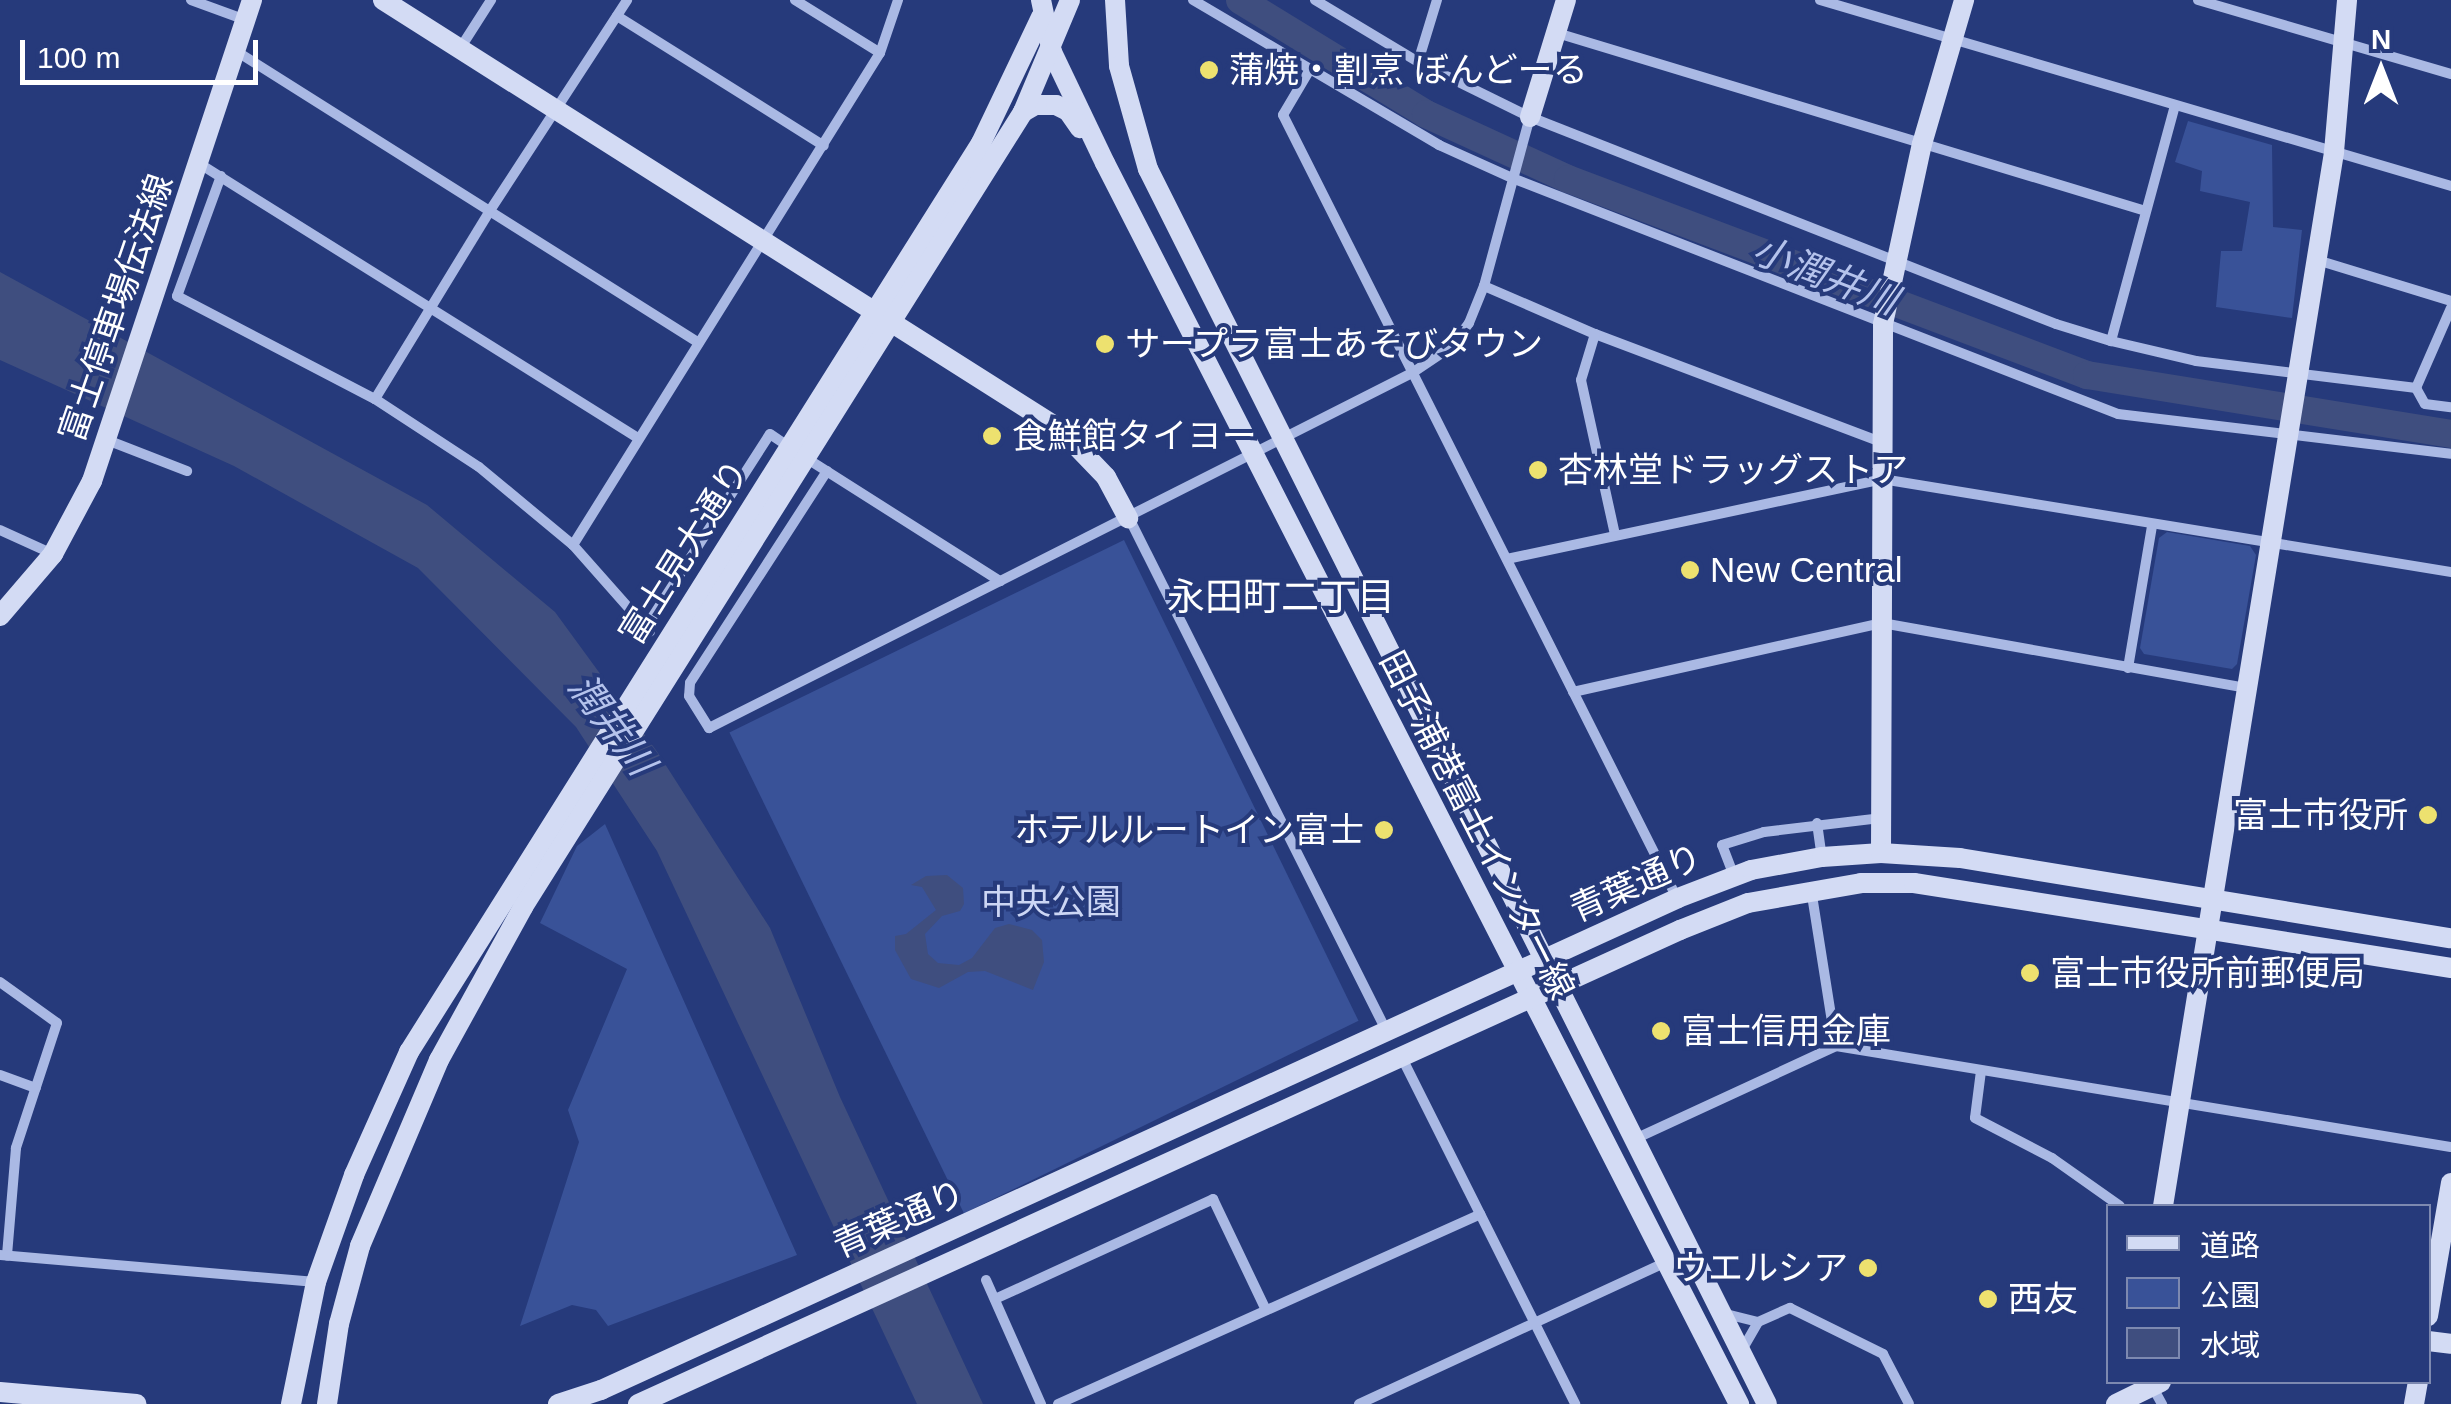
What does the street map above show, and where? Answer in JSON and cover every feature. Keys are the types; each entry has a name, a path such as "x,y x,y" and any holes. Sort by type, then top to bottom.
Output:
{"street":[{"path":"192,0 249,10"},
{"path":"383,0 1061,430 1106,476 1388,1034"},
{"path":"460,47 491,0"},
{"path":"375,399 489,212 627,0"},
{"path":"795,0 880,52"},
{"path":"574,544 880,52 898,0"},
{"name":"富士見大通り","path":"883,316 1023,112 1052,52 1070,0"},
{"name":"田子浦港富士インター線","path":"1115,0 1120,66 1148,169 1767,1404"},
{"path":"1193,0 1439,144 1512,178 1883,318 2118,414 2451,454"},
{"path":"1315,0 1418,62 1530,118 1894,266 2112,341 2196,361 2416,388"},
{"path":"1418,62 1437,0"},
{"path":"827,471 690,683 689,696 709,728 1128,518 1412,372 1451,347 1469,323 1484,286 1566,0"},
{"path":"1820,0 2451,186"},
{"path":"1881,853 1883,318 1922,144 1964,0"},
{"path":"2198,0 2451,74"},
{"path":"2163,1204 2334,152 2347,0"},
{"name":"富士見大通り","path":"290,1404 316,1282 354,1175 409,1052 514,903 883,316 982,144 1041,9"},
{"name":"田子浦港富士インター線","path":"1041,9 1052,52 1104,163 1739,1404"},
{"name":"富士停車場伝法線","path":"0,616 53,554 92,481 249,10"},
{"path":"617,16 824,146"},
{"path":"1556,32 2146,211"},
{"path":"236,51 698,343"},
{"path":"1309,71 1283,115 1678,898"},
{"path":"1023,112 1043,104 1068,110 1104,163"},
{"path":"2112,341 2175,106"},
{"path":"200,164 638,438"},
{"path":"221,176 177,296 375,399 479,466 574,544 648,630 770,434 1000,580"},
{"path":"2316,260 2451,304 2416,388"},
{"path":"1484,286 1594,334 1882,442"},
{"path":"1594,334 1581,380 1615,534"},
{"path":"2416,388 2425,404 2451,407"},
{"path":"109,434 187,471"},
{"path":"1507,559 1882,479 2451,572"},
{"path":"2128,668 2152,526"},
{"path":"0,530 53,554"},
{"path":"1573,692 1882,623 2248,688"},
{"path":"1734,876 1722,845 1764,832 1817,823 1882,818"},
{"path":"1817,823 1822,857"},
{"name":"青葉通り","path":"558,1404 601,1390 1388,1034 1678,898 1734,876 1822,857 1881,853 1960,858 2451,938"},
{"name":"青葉通り","path":"638,1404 1748,903 1811,889 1861,883 1914,883 2451,968"},
{"path":"1811,889 1836,1046"},
{"name":"富士見大通り","path":"327,1404 339,1324 377,1198 514,903"},
{"path":"0,982 57,1023 16,1148 4,1256 316,1282"},
{"path":"1637,1138 1836,1046 2451,1147"},
{"path":"1402,1058 1576,1404"},
{"path":"1981,1071 1975,1118 2052,1158 2117,1204"},
{"path":"0,1075 36,1088"},
{"path":"0,1147 16,1148"},
{"path":"2431,1285 2451,1182"},
{"path":"995,1298 1213,1199 1266,1310"},
{"path":"1058,1404 1480,1214"},
{"path":"1359,1404 1664,1263"},
{"path":"986,1280 1041,1404"},
{"path":"1742,1350 1758,1322 1790,1308 1884,1354 1909,1404"},
{"path":"1724,1314 1758,1322"},
{"path":"2116,1404 2157,1388"},
{"path":"0,1392 136,1404"}],"green space":[{"path":"2188,121 2272,145 2273,227 2302,230 2292,318 2216,307 2221,251 2242,251 2250,202 2200,191 2202,171 2175,162"},
{"path":"2167,532 2250,546 2256,555 2237,664 2232,669 2144,654 2140,648 2159,538"},
{"name":"中央公園","path":"1124,540 1359,1021 964,1213 729,732"},
{"path":"605,824 797,1255 608,1326 596,1310 572,1305 520,1326 579,1142 568,1110 627,969 540,923 577,846"}],"water":[{"name":"潤井川","path":"0,272 427,505 555,612 658,753 770,928 840,1097 983,1404 917,1404 657,851 576,727 418,568 234,466 0,360"},
{"path":"947,875 963,888 964,904 960,911 942,916 925,934 928,954 938,963 959,965 972,958 995,928 1009,924 1032,930 1042,940 1044,962 1033,990 985,971 968,972 939,988 911,979 895,950 895,936 906,934 936,910 922,887 911,885 926,876"}],"waterway":[{"name":"小潤井川","path":"1240,0 1426,114 1568,179 2087,375 2451,434"}],"place":[{"name":"蒲焼・割烹 ぼんどーる","path":"1209,70"},
{"name":"サープラ富士あそびタウン","path":"1105,344"},
{"name":"食鮮館タイヨー","path":"992,436"},
{"name":"杏林堂ドラッグストア","path":"1538,470"},
{"name":"New Central","path":"1690,570"},
{"name":"富士市役所","path":"2428,815"},
{"name":"ホテルルートイン富士","path":"1384,830"},
{"name":"富士市役所前郵便局","path":"2030,973"},
{"name":"富士信用金庫","path":"1661,1031"},
{"name":"ウエルシア","path":"1868,1268"},
{"name":"西友","path":"1988,1299"}],"district":[{"name":"永田町二丁目","path":"1281,598"}]}
